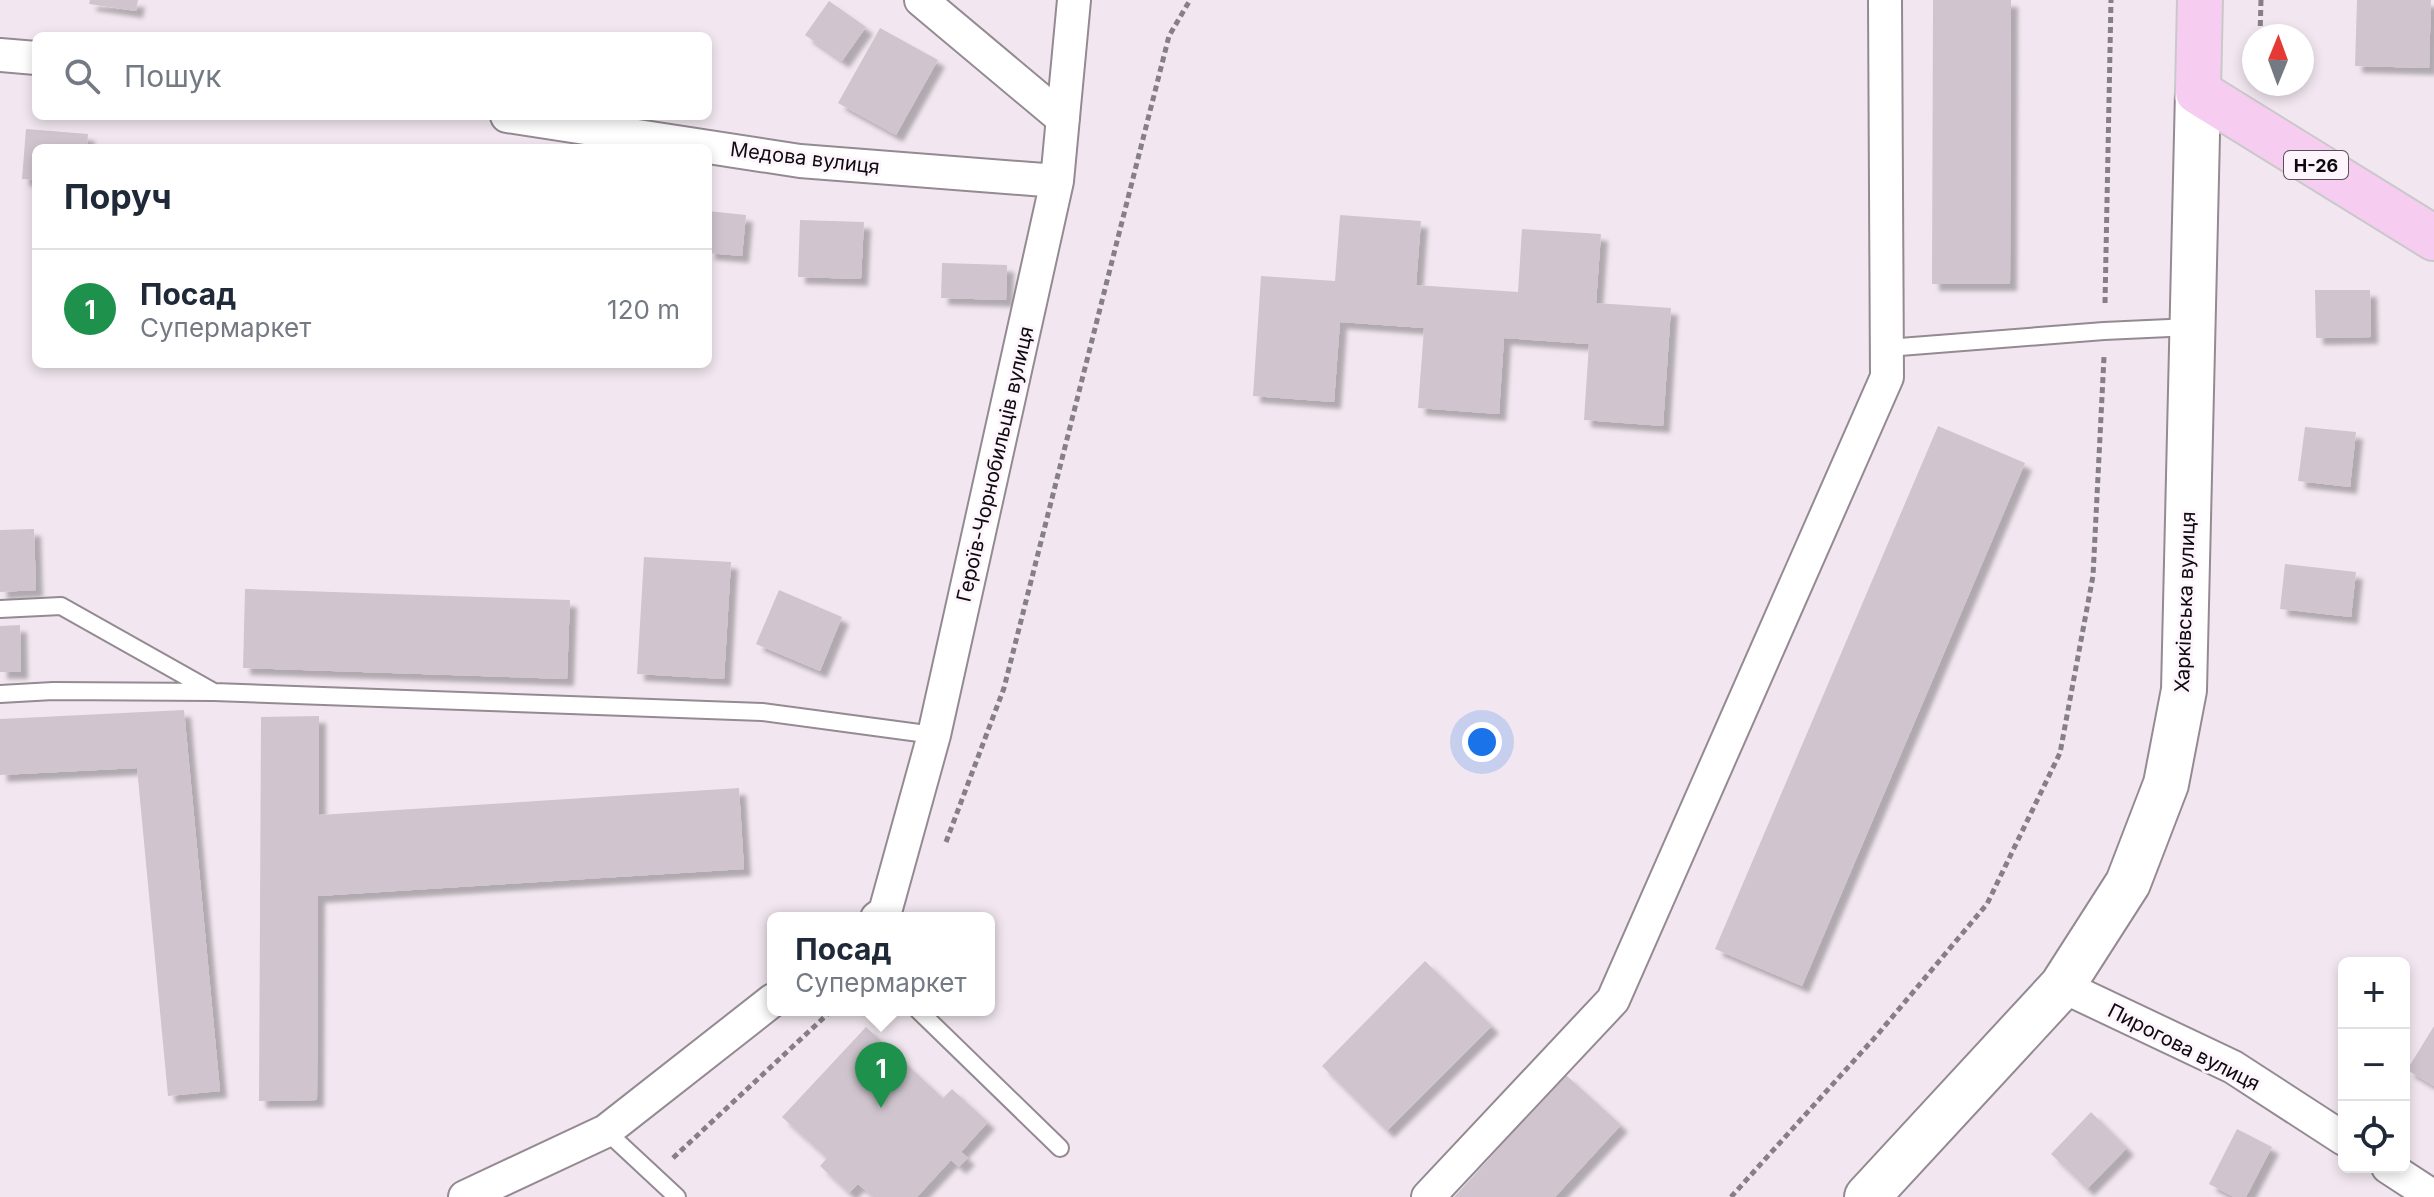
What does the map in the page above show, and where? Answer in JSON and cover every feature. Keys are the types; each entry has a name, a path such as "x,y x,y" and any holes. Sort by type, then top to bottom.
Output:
{"main road":[{"name":"Харківська вулиця","path":"2198,92 2200,0"},
{"name":"Н-26","path":"2198,92 2434,238"}],"street":[{"path":"921,0 1063,119"},
{"name":"Героїв-Чорнобильців вулиця","path":"885,912 934,735 1057,181 1074,0"},
{"path":"1428,1197 1613,1000 1887,377 1885,0"},
{"path":"0,55 32,58"},
{"name":"Харківська вулиця","path":"1867,1197 2062,986 2128,883 2166,784 2184,690 2198,92"},
{"name":"Медова вулиця","path":"533,120 689,144"},
{"name":"Медова вулиця","path":"712,147 800,161 1057,181"},
{"name":"Пирогова вулиця","path":"2062,986 2233,1067 2338,1135"},
{"path":"465,1197 606,1131 767,1005"},
{"path":"2397,1173 2434,1197"}],"lane":[{"path":"1887,348 2191,327"},
{"path":"0,609 61,606 214,692"},
{"path":"0,694 53,691 214,692 762,712 934,735"},
{"path":"924,1016 1060,1148"},
{"path":"606,1131 677,1197"}],"path":[{"path":"944,846 1004,688 1169,36 1190,0"},
{"path":"1731,1197 1878,1034 1987,904 2060,753 2093,576 2104,331 2111,0"},
{"path":"2260,24 2261,0"},
{"path":"654,1176 826,1016"}],"building":[{"path":"90,0 138,0 136,11 89,4"},
{"path":"1933,0 2011,0 2010,284 1932,284"},
{"path":"2357,0 2431,0 2429,68 2355,66"},
{"path":"829,1 866,27 842,61 805,35"},
{"path":"880,28 938,60 896,135 838,103"},
{"path":"26,129 88,134 87,144 32,144 32,180 22,179"},
{"path":"712,211 746,215 742,256 712,253"},
{"path":"1340,215 1421,221 1416,285 1518,292 1522,229 1601,234 1596,303 1671,308 1663,426 1584,420 1589,344 1504,338 1499,414 1418,408 1424,328 1340,322 1334,402 1253,396 1261,276 1335,281"},
{"path":"800,220 864,222 861,279 798,277"},
{"path":"942,263 1007,265 1006,300 941,298"},
{"path":"2315,290 2370,290 2371,337 2316,338"},
{"path":"1938,426 2025,463 1802,986 1715,949"},
{"path":"2305,427 2356,432 2350,487 2298,481"},
{"path":"34,529 36,590 0,592 0,530"},
{"path":"644,557 731,562 724,679 637,674"},
{"path":"2285,564 2356,572 2351,617 2280,609"},
{"path":"245,589 570,600 567,679 243,668"},
{"path":"779,590 842,617 820,671 756,644"},
{"path":"20,625 21,672 0,672 0,626"},
{"path":"184,710 220,1091 168,1096 137,768 0,775 0,719"},
{"path":"319,716 319,815 739,788 744,869 318,896 317,1100 259,1101 261,717"},
{"path":"1425,961 1492,1026 1387,1131 1322,1066"},
{"path":"2434,1026 2434,1086 2410,1072 2410,1065"},
{"path":"866,1027 943,1098 952,1089 988,1122 961,1152 968,1158 959,1167 951,1160 917,1197 873,1197 858,1184 849,1193 820,1166 827,1158 782,1117"},
{"path":"1566,1075 1621,1125 1555,1197 1454,1197"},
{"path":"2091,1112 2127,1148 2087,1189 2051,1154"},
{"path":"2237,1129 2272,1147 2246,1197 2234,1197 2209,1184"}],"place":[{"name":"Посад","path":"881,1108"}]}
